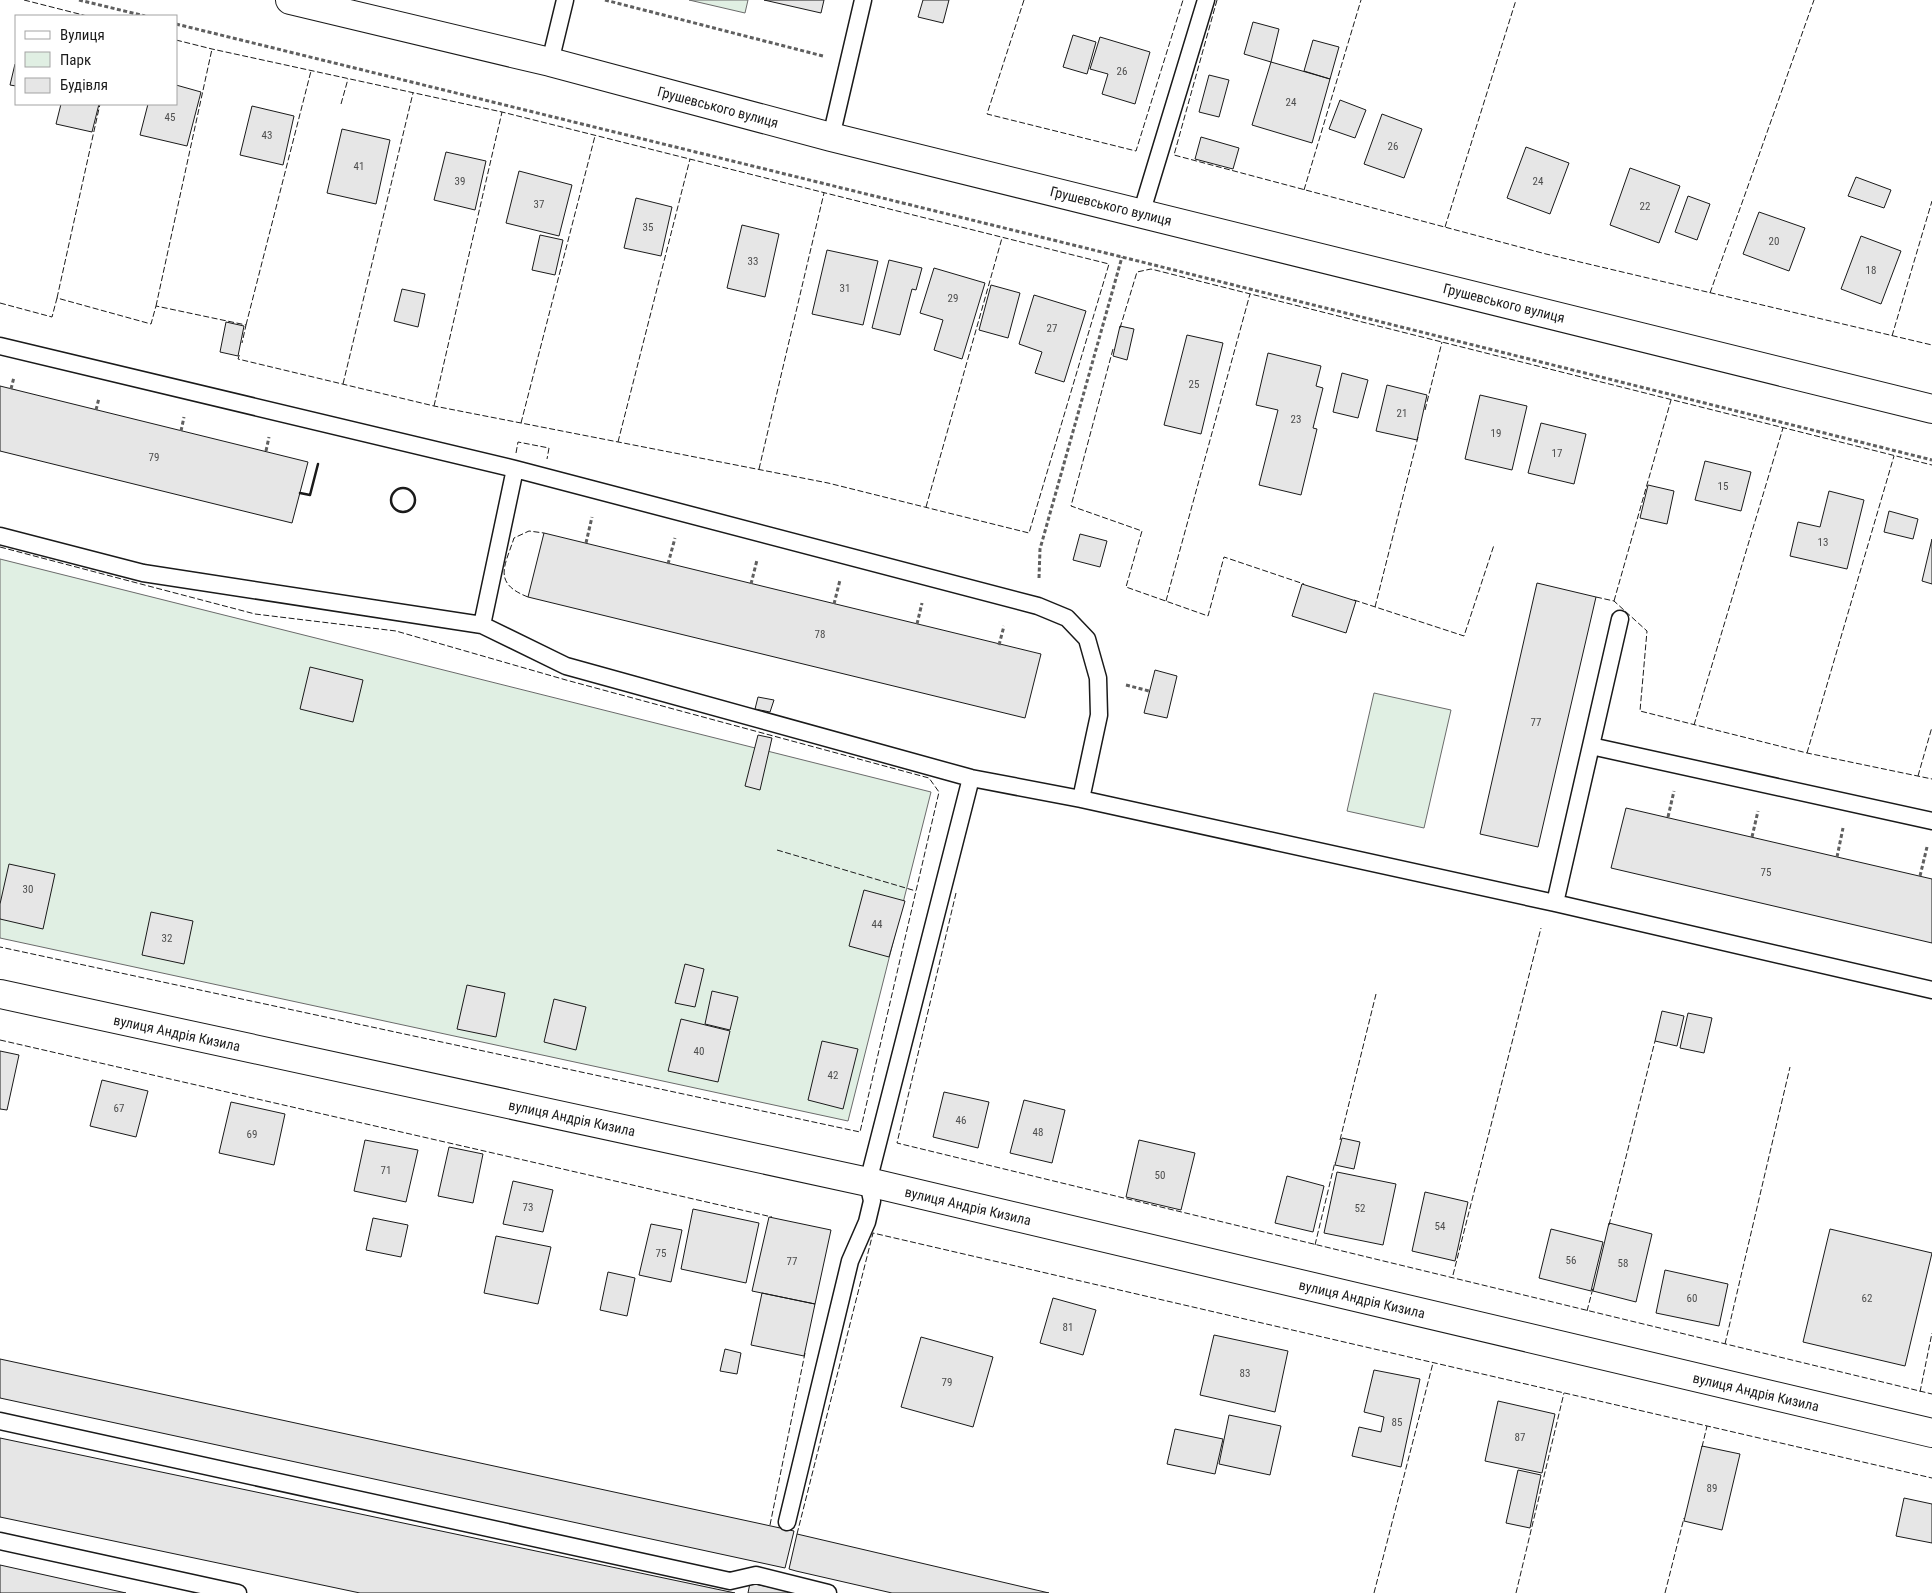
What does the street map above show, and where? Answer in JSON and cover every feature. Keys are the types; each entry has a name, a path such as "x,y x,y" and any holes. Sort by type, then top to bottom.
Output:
{"street":[{"name":"Грушевського вулиця","path":"290,0 550,62 831,137 1932,409"},
{"name":"вулиця Андрія Кизила","path":"0,994 868,1182 1932,1433"}],"lane":[{"path":"550,62 565,0"},
{"path":"831,137 863,0"},
{"path":"1141,214 1206,0"},
{"path":"0,346 516,469 1038,606 1067,618 1087,639 1098,678 1099,716 1082,799"},
{"path":"482,625 516,469"},
{"path":"0,536 143,573 482,625 566,666 971,778 1082,799 1555,903 1932,990"},
{"path":"1555,903 1620,619"},
{"path":"1591,746 1932,821"},
{"path":"787,1522 850,1261 867,1222 872,1201 868,1182 971,778"},
{"path":"0,1421 730,1581 756,1575 828,1593"},
{"path":"0,1541 238,1593"}],"path":[{"path":"79,0 141,15"},
{"path":"605,0 848,62"},
{"path":"178,24 1122,257 1932,460"},
{"path":"1038,606 1040,550 1122,257"},
{"path":"1920,876 1928,843"}],"green space":[{"path":"689,0 748,0 745,13"},
{"path":"0,559 931,792 848,1121 0,938"},
{"path":"1374,693 1451,710 1424,828 1347,811"}],"building":[{"path":"764,0 824,0 821,13"},
{"path":"923,0 949,0 943,23 918,17"},
{"path":"1253,22 1279,29 1271,62 1244,54"},
{"path":"1073,35 1096,42 1087,74 1063,67"},
{"path":"1100,37 1150,52 1135,104 1102,94 1108,74 1090,69"},
{"path":"1313,40 1339,47 1330,79 1304,71"},
{"path":"1271,62 1330,79 1312,143 1252,125"},
{"path":"15,64 15,86 10,85"},
{"path":"1209,75 1229,80 1219,117 1199,112"},
{"path":"178,86 201,92 187,146 140,135 148,105 178,105"},
{"path":"1340,100 1366,110 1355,138 1329,129"},
{"path":"61,105 99,105 92,132 56,124"},
{"path":"252,106 294,116 283,165 240,155"},
{"path":"1382,114 1422,129 1404,178 1364,164"},
{"path":"342,129 390,140 376,204 327,193"},
{"path":"1201,137 1239,148 1233,169 1195,159"},
{"path":"1526,147 1569,163 1550,214 1507,198"},
{"path":"446,152 486,161 475,210 434,200"},
{"path":"1630,168 1680,186 1659,243 1610,225"},
{"path":"519,171 572,185 559,236 506,223"},
{"path":"1856,177 1891,190 1884,208 1848,196"},
{"path":"1688,196 1710,204 1697,240 1675,232"},
{"path":"636,198 672,207 661,256 624,248"},
{"path":"1759,212 1805,228 1789,271 1743,254"},
{"path":"742,225 779,234 765,297 727,288"},
{"path":"540,235 563,240 555,275 532,270"},
{"path":"1861,236 1901,251 1881,304 1841,289"},
{"path":"827,250 878,261 863,325 812,314"},
{"path":"889,260 922,268 916,290 912,289 900,335 872,328"},
{"path":"934,268 985,283 962,359 934,350 943,320 920,313"},
{"path":"991,285 1020,293 1008,338 979,330"},
{"path":"402,289 425,294 418,327 394,321"},
{"path":"1034,295 1086,311 1064,382 1035,373 1042,352 1019,344"},
{"path":"226,322 244,326 238,356 220,352"},
{"path":"1120,326 1134,329 1127,360 1113,356"},
{"path":"1187,335 1223,343 1201,434 1164,425"},
{"path":"1268,353 1321,366 1316,386 1323,388 1313,428 1317,429 1301,495 1259,485 1278,410 1256,405"},
{"path":"1342,373 1368,380 1358,418 1333,412"},
{"path":"1387,385 1427,395 1417,440 1376,431"},
{"path":"0,386 308,462 292,523 0,451"},
{"path":"1480,395 1527,406 1512,470 1465,459"},
{"path":"1541,423 1586,434 1574,484 1528,473"},
{"path":"1705,461 1751,472 1741,511 1695,500"},
{"path":"1648,485 1674,491 1667,524 1640,518"},
{"path":"1829,491 1864,500 1847,569 1790,556 1798,522 1820,527"},
{"path":"1889,511 1918,519 1913,539 1884,532"},
{"path":"544,533 1041,654 1025,718 528,597"},
{"path":"1080,534 1107,541 1100,567 1073,560"},
{"path":"1932,539 1932,584 1922,581"},
{"path":"1537,583 1596,597 1538,847 1480,834"},
{"path":"1302,584 1356,601 1346,633 1292,616"},
{"path":"310,667 363,680 353,722 300,709"},
{"path":"1155,670 1177,676 1167,718 1144,713"},
{"path":"758,697 774,700 770,712 755,709"},
{"path":"758,735 772,738 760,790 745,786"},
{"path":"1626,808 1932,879 1932,943 1611,868"},
{"path":"9,864 55,874 43,929 0,919 0,904"},
{"path":"864,890 905,901 889,957 849,946"},
{"path":"151,912 193,921 184,964 142,955"},
{"path":"685,964 704,969 695,1007 675,1003"},
{"path":"467,985 505,993 496,1037 457,1029"},
{"path":"712,991 738,997 730,1030 705,1024"},
{"path":"554,999 586,1007 576,1050 544,1042"},
{"path":"1662,1011 1684,1016 1677,1046 1655,1041"},
{"path":"1688,1013 1712,1018 1704,1053 1680,1048"},
{"path":"681,1019 730,1031 718,1082 668,1071"},
{"path":"822,1041 858,1049 843,1109 808,1100"},
{"path":"0,1051 19,1055 7,1110 0,1109"},
{"path":"102,1080 148,1091 136,1137 90,1126"},
{"path":"944,1092 989,1102 978,1148 933,1137"},
{"path":"1024,1100 1065,1110 1052,1163 1010,1153"},
{"path":"231,1102 285,1114 274,1165 219,1153"},
{"path":"1342,1138 1360,1142 1354,1169 1335,1165"},
{"path":"365,1140 418,1150 406,1202 354,1191"},
{"path":"1139,1140 1195,1153 1181,1210 1126,1197"},
{"path":"449,1147 483,1154 473,1203 438,1196"},
{"path":"1337,1172 1396,1184 1383,1245 1324,1233"},
{"path":"1287,1176 1324,1186 1313,1232 1275,1223"},
{"path":"513,1181 553,1190 543,1232 503,1224"},
{"path":"1425,1192 1468,1202 1455,1261 1412,1251"},
{"path":"693,1209 759,1223 746,1283 681,1269"},
{"path":"769,1217 831,1230 815,1304 752,1291"},
{"path":"373,1218 408,1225 401,1257 366,1250"},
{"path":"1609,1223 1652,1234 1636,1302 1593,1291"},
{"path":"651,1224 682,1230 671,1282 639,1275"},
{"path":"1551,1229 1603,1242 1591,1291 1539,1278"},
{"path":"1830,1229 1932,1253 1905,1366 1803,1342"},
{"path":"496,1236 551,1247 538,1304 484,1293"},
{"path":"1665,1270 1728,1284 1719,1326 1656,1313"},
{"path":"608,1272 635,1278 627,1316 600,1310"},
{"path":"762,1293 815,1304 804,1356 751,1345"},
{"path":"1053,1298 1096,1310 1083,1355 1040,1343"},
{"path":"1214,1335 1288,1351 1275,1412 1200,1395"},
{"path":"921,1337 993,1357 973,1427 901,1407"},
{"path":"725,1349 741,1353 737,1374 720,1371"},
{"path":"0,1359 794,1531 785,1568 0,1398"},
{"path":"1374,1370 1420,1379 1401,1467 1352,1456 1359,1427 1381,1432 1384,1417 1364,1412"},
{"path":"1498,1401 1555,1414 1542,1473 1485,1461"},
{"path":"1229,1415 1281,1426 1270,1475 1219,1464"},
{"path":"1175,1429 1223,1439 1215,1474 1167,1464"},
{"path":"0,1438 735,1593 360,1593 0,1517"},
{"path":"1702,1446 1740,1454 1722,1530 1684,1521"},
{"path":"1518,1470 1541,1475 1530,1528 1506,1523"},
{"path":"1904,1498 1932,1504 1932,1543 1896,1536"},
{"path":"797,1534 1049,1593 892,1593 796,1571 789,1569"},
{"path":"0,1565 126,1593 0,1593"},
{"path":"750,1583 788,1591 788,1593 748,1593"}],"fence":[{"path":"24,0 83,15"},
{"path":"1024,0 987,114 1136,151 1183,0"},
{"path":"1217,0 1174,155 1546,254 1932,345"},
{"path":"1304,190 1361,0"},
{"path":"1445,227 1516,0"},
{"path":"1710,293 1814,0"},
{"path":"178,40 502,112 1109,264 1029,533 828,483 434,406 238,359 240,353"},
{"path":"156,306 212,49"},
{"path":"246,325 311,71"},
{"path":"341,104 348,79"},
{"path":"343,384 413,93"},
{"path":"57,298 100,105"},
{"path":"434,406 502,112"},
{"path":"521,423 595,136"},
{"path":"618,442 690,159"},
{"path":"759,469 824,193"},
{"path":"1892,336 1932,201"},
{"path":"926,507 1002,238"},
{"path":"1120,328 1137,272 1151,269 1932,465"},
{"path":"1166,601 1250,294"},
{"path":"0,303 52,317 57,298 151,324 156,306 246,325 242,343"},
{"path":"1425,410 1442,342"},
{"path":"1113,349 1071,506 1142,531 1126,587 1208,616 1224,557 1304,584"},
{"path":"1614,601 1671,400"},
{"path":"1694,725 1783,428"},
{"path":"1375,607 1418,437"},
{"path":"516,453 518,442 549,448 547,459"},
{"path":"1807,753 1894,456"},
{"path":"528,597 509,586 505,580 505,565 514,538 529,531 544,533"},
{"path":"1354,600 1464,636 1494,545"},
{"path":"0,547 255,614 396,631 566,680 929,778 939,792 860,1132 0,947"},
{"path":"1596,597 1614,601 1647,631 1640,711 1807,753 1932,779"},
{"path":"1918,776 1932,727"},
{"path":"777,850 916,891"},
{"path":"956,893 897,1143 1932,1394"},
{"path":"1453,1275 1541,928"},
{"path":"1340,1140 1376,994"},
{"path":"0,1040 772,1217"},
{"path":"1609,1225 1655,1041"},
{"path":"1725,1344 1790,1067"},
{"path":"1315,1245 1335,1162"},
{"path":"797,1534 873,1233 1932,1478"},
{"path":"1587,1311 1593,1288"},
{"path":"1920,1392 1932,1333"},
{"path":"770,1525 805,1353"},
{"path":"1374,1593 1433,1363"},
{"path":"1516,1593 1564,1393"},
{"path":"1702,1447 1707,1426"},
{"path":"1665,1593 1684,1518"}],"wall":[{"path":"300,493 310,495 318,464"},
{"path":"403,488 412,491 415,500 412,509 403,512 394,509 391,500 394,491 403,488"}]}
